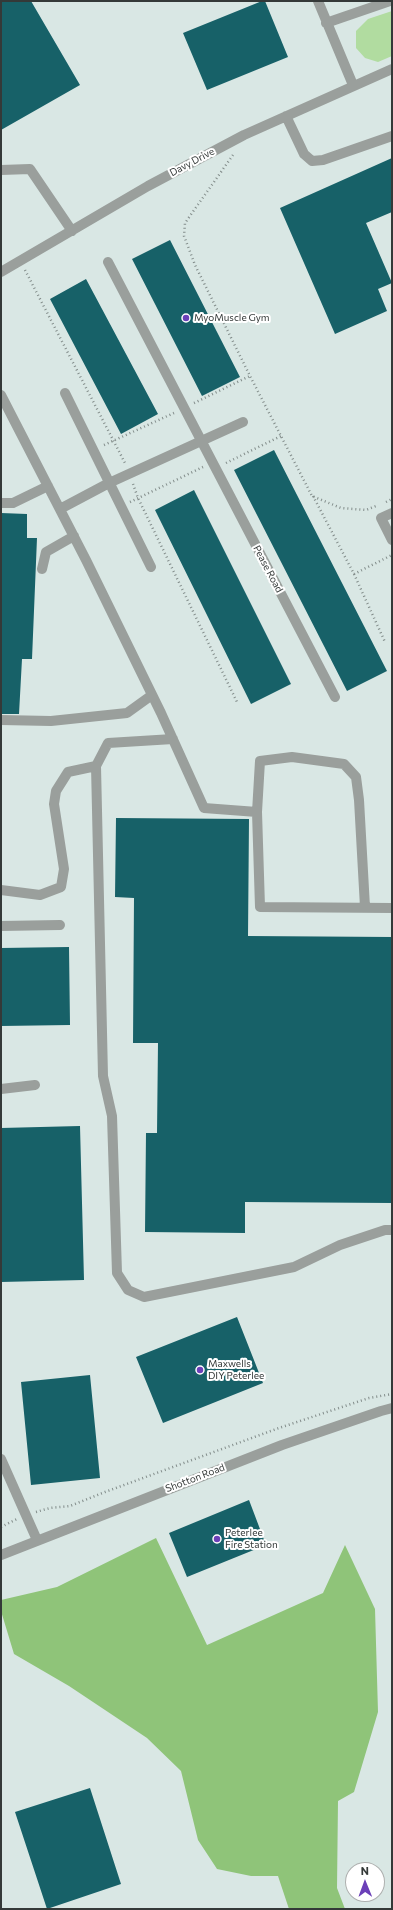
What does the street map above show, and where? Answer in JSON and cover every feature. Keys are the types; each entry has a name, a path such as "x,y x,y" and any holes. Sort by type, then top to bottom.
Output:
{"street":[{"path":"318,1 353,85"},
{"path":"326,23 390,1"},
{"name":"Davy Drive","path":"1,272 155,182 244,135 353,85 392,69"},
{"path":"286,116 304,154 312,161 323,160 392,136"},
{"path":"1,170 30,169 72,231"},
{"name":"Pease Road","path":"108,262 335,697"},
{"path":"65,393 151,567"},
{"path":"1,395 74,536 152,695 204,808 256,812"},
{"path":"60,509 109,483 243,422"},
{"path":"1,503 13,503 48,486"},
{"path":"392,513 381,518 392,540"},
{"path":"42,569 46,552 74,536"},
{"path":"1,720 51,721 127,713 152,695"},
{"path":"173,739 108,743 96,766 103,1076 112,1116 117,1273 128,1290 144,1297 294,1267 340,1245 385,1230 392,1230"},
{"path":"365,907 356,777 344,764 292,757 260,761 256,812 260,907 392,908"},
{"path":"1,890 40,895 61,887 64,869 54,804 56,791 68,772 96,766"},
{"path":"1,926 60,925"},
{"path":"1,1089 35,1085"},
{"name":"Shotton Road","path":"1,1555 282,1445 392,1408"},
{"path":"1,1459 37,1540"}],"path":[{"path":"234,152 185,223 184,236 195,265 250,376 354,574 384,642"},
{"path":"93,450 250,376"},
{"path":"120,506 281,436"},
{"path":"312,496 342,508 366,510 392,499"},
{"path":"354,574 392,555"},
{"path":"1,1527 25,1515 50,1508 70,1506 278,1428 369,1398 392,1394"}],"green space":[{"path":"392,11 392,56 378,62 365,58 356,48 356,31 368,19"},
{"path":"156,1538 207,1645 323,1593 345,1545 375,1609 378,1712 354,1792 338,1801 337,1888 345,1909 289,1909 278,1876 251,1876 217,1869 198,1840 181,1771 147,1738 69,1686 14,1654 1,1611 1,1600 57,1587"}],"building":[{"path":"1,1 31,1 80,85 1,130"},
{"path":"265,1 288,57 207,90 183,33"},
{"path":"392,158 392,212 366,223 392,283 378,289 387,311 335,334 280,208"},
{"name":"MyoMuscle Gym","path":"170,240 240,377 202,396 132,259"},
{"path":"86,279 158,414 121,434 50,299"},
{"path":"274,450 387,671 347,691 234,470"},
{"path":"194,490 291,684 251,704 155,510"},
{"path":"1,513 27,514 27,538 37,538 32,659 22,659 19,714 1,714"},
{"path":"116,818 249,819 248,936 392,937 392,1203 245,1202 245,1233 145,1232 146,1133 157,1133 158,1043 133,1043 134,898 115,897"},
{"path":"69,947 70,1025 1,1026 1,948"},
{"path":"80,1126 84,1280 1,1282 1,1128"},
{"name":"Maxwells DIY Peterlee","path":"237,1317 263,1383 163,1423 136,1357"},
{"path":"90,1375 100,1478 31,1485 21,1382"},
{"name":"Peterlee Fire Station","path":"249,1500 266,1545 187,1577 169,1533"},
{"path":"90,1788 121,1884 47,1909 15,1812"}],"place":[{"name":"MyoMuscle Gym","path":"186,318"},
{"name":"Maxwells DIY Peterlee","path":"200,1370"},
{"name":"Peterlee Fire Station","path":"217,1539"}]}
